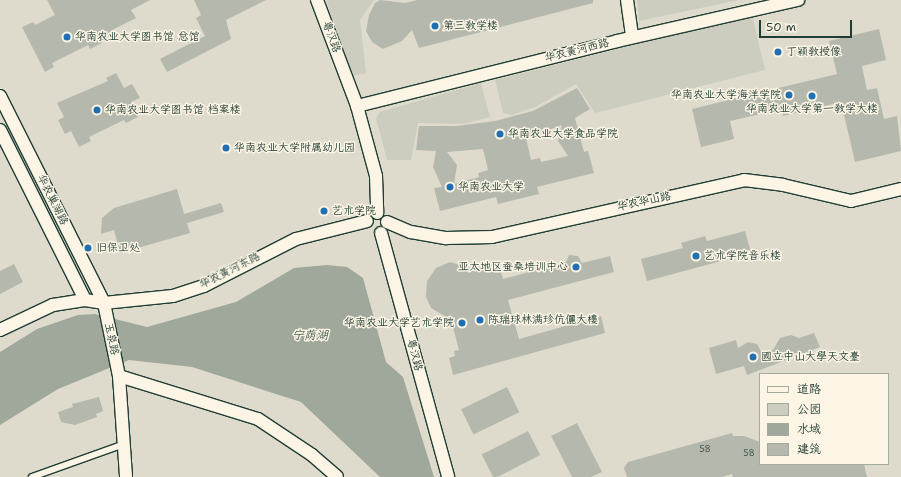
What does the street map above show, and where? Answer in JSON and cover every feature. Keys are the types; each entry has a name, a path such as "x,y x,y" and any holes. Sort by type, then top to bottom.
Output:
{"street":[{"name":"粤汉路","path":"317,0 357,106 376,176 377,213"},
{"path":"628,0 632,37"},
{"name":"华农黄河西路","path":"357,106 632,37 798,0"},
{"name":"华农巢湖路","path":"0,96 104,303"},
{"name":"华农巢湖路","path":"0,130 85,300"},
{"name":"华农华山路","path":"384,227 446,238 492,237 744,180 783,184 851,201 901,189"},
{"path":"377,213 384,227 369,230 367,221 377,213"},
{"name":"华农黄河东路","path":"0,330 53,305 85,300 104,303 173,296 204,286 296,239 367,221"},
{"name":"粤汉路","path":"384,227 448,477"},
{"name":"玉泉路","path":"104,303 119,376 126,477"},
{"path":"119,376 258,419 312,455 337,477"}],"lane":[{"path":"32,477 124,444"}],"shaded area":[{"name":"华南农业大学","path":"0,0 901,0 901,477 0,477"}],"green space":[{"path":"326,0 374,0 360,20 366,73 353,76"},
{"path":"637,0 739,0 639,21"},
{"path":"752,15 765,70 595,113 576,84 535,107 512,115 503,113 495,80"},
{"path":"481,83 490,117 463,124 418,123 411,160 387,160 376,118 380,112"}],"water":[{"name":"宁荫湖","path":"327,265 347,267 363,278 386,362 403,377 434,477 380,477 301,402 192,367 129,360 58,389 0,425 0,352 37,329 78,315 95,314 147,327 236,302 294,268"}],"building":[{"name":"华南农业大学图书馆 总馆","path":"47,0 150,0 131,10 136,18 112,30 114,33 101,40 102,43 90,49 88,45 52,63 54,67 45,72 22,27 33,22 35,25 55,15"},
{"name":"华南农业大学图书馆 总馆","path":"194,0 266,0 226,20 231,39 167,72 160,59 205,36 196,18 201,15"},
{"name":"第三教学楼","path":"380,0 405,3 417,0 593,0 593,3 419,48 412,30 402,41 383,49 372,42 366,31 369,15 375,3"},
{"name":"华南农业大学第一教学大楼","path":"879,29 886,60 862,66 867,90 877,88 884,119 897,116 901,151 855,162 841,102 783,116 782,109 730,121 734,139 701,147 692,109 837,74 829,41"},
{"name":"华南农业大学图书馆 档案楼","path":"116,73 124,88 132,84 140,98 131,102 138,117 126,123 124,120 89,137 91,141 79,147 71,131 65,134 58,120 64,117 57,103 108,81 106,78"},
{"path":"577,88 590,109 575,118 584,152 588,151 594,173 537,187 539,194 498,204 496,197 440,211 434,188 442,187 433,167 436,151 416,150 419,126 457,126 495,121 533,111","holes":["562,125 558,141 568,156 541,162 540,158 531,160 526,138","483,149 488,170 478,173 479,177 454,184 457,165 447,152"]},
{"path":"177,189 184,214 221,203 224,212 187,223 190,233 120,253 114,230 101,234 102,218 114,208"},
{"name":"艺术学院音乐楼","path":"745,231 751,253 647,281 641,259 683,248 681,243 705,236 707,241"},
{"name":"陈瑞球林满珍伉儷大樓","path":"569,255 578,256 582,263 610,256 614,272 508,300 519,339 601,316 605,333 453,375 449,358 455,356 454,351 459,350 452,323 448,324 446,317 431,308 426,297 427,281 436,268 450,262 473,269 498,262 503,279 566,262"},
{"path":"14,264 23,282 0,294 0,271"},
{"path":"814,333 820,347 747,375 744,366 716,374 709,348 736,340 738,348 748,342 757,344 762,353 773,350 780,338 791,335 799,338"},
{"path":"507,387 519,412 473,435 461,409"},
{"path":"99,397 103,411 96,414 97,417 75,425 61,422 58,412 73,407 72,404"},
{"path":"577,423 602,472 591,477 572,477 551,436"},
{"path":"528,431 540,455 497,477 493,477 482,455"},
{"path":"732,433 733,436 744,436 759,442 759,465 864,465 867,477 733,477 732,474 722,477 627,477 624,468 628,462"}],"place":[{"name":"第三教学楼","path":"435,26"},
{"name":"华南农业大学图书馆 总馆","path":"67,37"},
{"name":"丁颖教授像","path":"778,52"},
{"name":"华南农业大学海洋学院","path":"789,95"},
{"name":"华南农业大学第一教学大楼","path":"812,96"},
{"name":"华南农业大学图书馆 档案楼","path":"97,110"},
{"name":"华南农业大学食品学院","path":"500,134"},
{"name":"华南农业大学附属幼儿园","path":"226,148"},
{"name":"华南农业大学","path":"450,187"},
{"name":"艺术学院","path":"324,211"},
{"name":"旧保卫处","path":"88,248"},
{"name":"艺术学院音乐楼","path":"696,256"},
{"name":"亚太地区蚕桑培训中心","path":"576,267"},
{"name":"陈瑞球林满珍伉儷大樓","path":"480,320"},
{"name":"华南农业大学艺术学院","path":"462,323"},
{"name":"國立中山大學天文臺","path":"753,357"}]}
